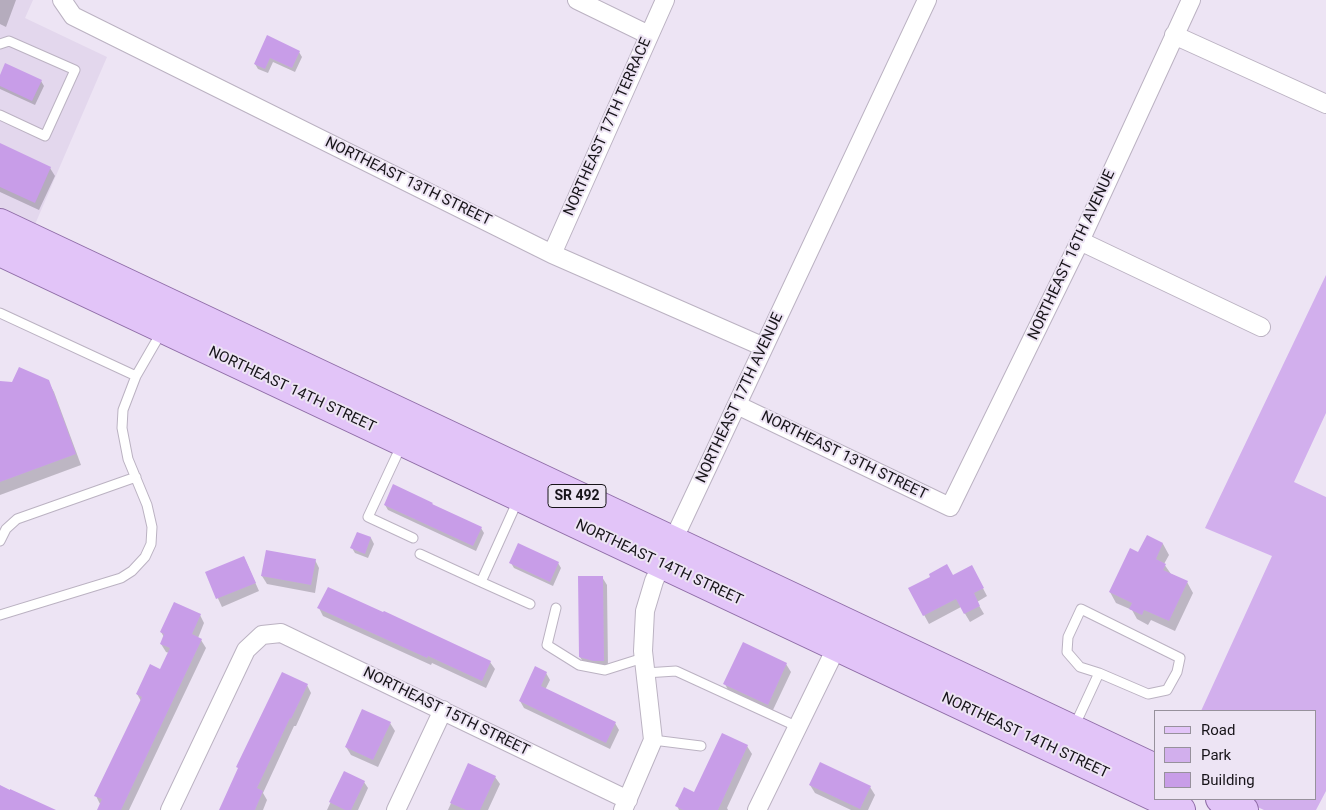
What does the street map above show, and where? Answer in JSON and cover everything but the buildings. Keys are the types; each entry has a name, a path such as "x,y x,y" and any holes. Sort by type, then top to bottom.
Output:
{"main road":[{"name":"NORTHEAST 14TH STREET","path":"0,223 168,317 403,442 519,498 667,553"},
{"name":"NORTHEAST 14TH STREET","path":"0,252 168,317 843,635 1154,795"},
{"name":"NORTHEAST 14TH STREET","path":"843,635 1073,730 1154,768"},
{"path":"1222,800 1244,810"}],"street":[{"path":"577,0 648,35"},
{"name":"NORTHEAST 17TH TERRACE","path":"552,254 665,0"},
{"name":"NORTHEAST 17TH AVENUE","path":"626,805 653,740 643,651 645,611 654,582 927,0"},
{"name":"NORTHEAST 16TH AVENUE","path":"950,507 1080,241 1191,0"},
{"name":"NORTHEAST 13TH STREET","path":"62,1 73,16 552,254 764,347"},
{"path":"1174,34 1326,104"},
{"path":"1080,241 1261,327"},
{"name":"NORTHEAST 13TH STREET","path":"738,406 950,507"},
{"name":"NORTHEAST 15TH STREET","path":"170,810 246,650 262,635 281,633 443,710 626,805"},
{"path":"758,810 843,635"},
{"path":"396,810 443,710"}],"lane":[{"path":"0,44 9,41 75,70 45,136 0,115"},
{"path":"0,313 136,376"},
{"path":"0,615 121,578 132,571 145,557 151,544 152,528 147,505 128,459 122,428 123,410 136,376 168,317"},
{"path":"403,442 368,517 413,538"},
{"path":"0,541 6,528 17,519 136,477"},
{"path":"481,582 519,498"},
{"path":"420,554 530,604"},
{"path":"556,608 547,645 579,665 605,670 644,666 676,671 798,727"},
{"path":"1081,609 1180,658 1177,672 1167,690 1148,694 1099,673 1080,667 1067,652 1068,636 1081,609"},
{"path":"1073,730 1099,673"},
{"path":"653,740 701,746"}],"shaded area":[{"path":"0,0 33,0 25,18 107,57 33,229 0,214"}],"green space":[{"path":"1326,275 1326,413 1294,482 1326,497 1326,791 1316,810 1264,810 1242,800 1316,800 1316,710 1201,710 1272,556 1205,528"}]}
